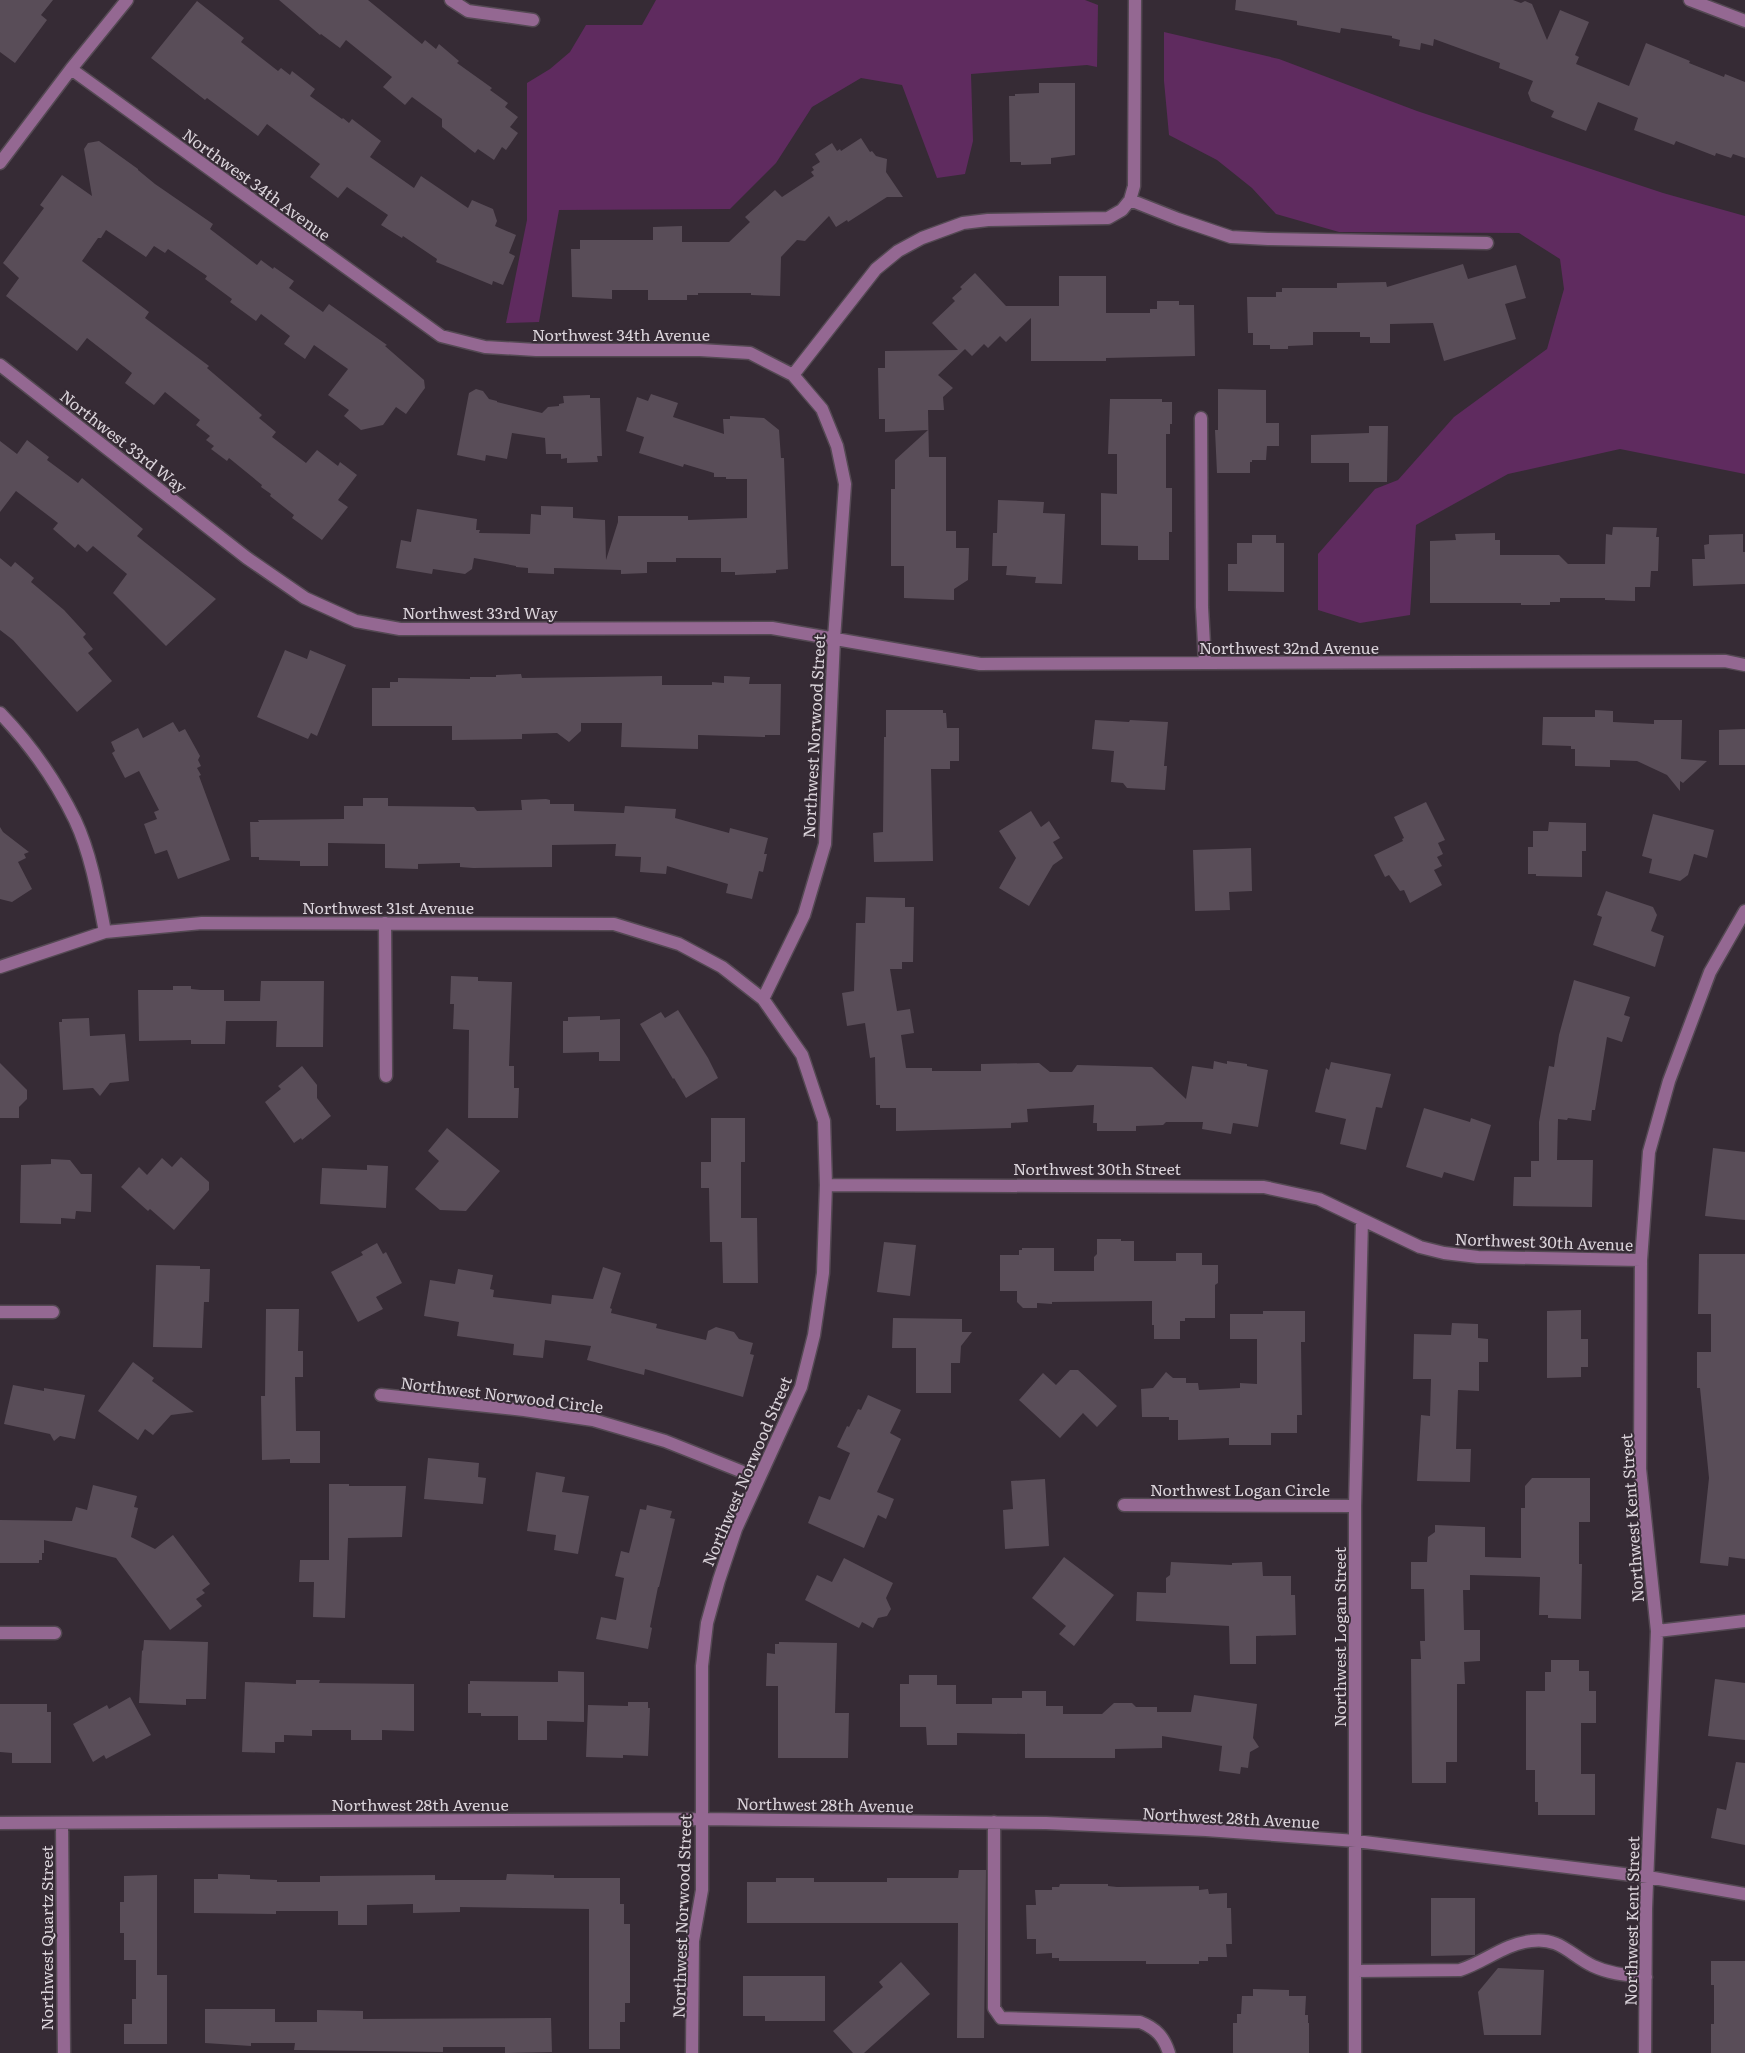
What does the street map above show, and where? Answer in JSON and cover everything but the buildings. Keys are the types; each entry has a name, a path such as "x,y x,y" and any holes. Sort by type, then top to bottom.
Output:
{"street":[{"path":"0,162 71,69 127,0"},
{"path":"451,0 468,11 533,20"},
{"path":"793,375 876,270 898,251 922,238 963,223 988,220 1108,218 1122,210 1130,200 1134,186 1135,0"},
{"path":"1694,1 1745,21"},
{"name":"Northwest 34th Avenue","path":"71,69 442,336 485,347 510,349 700,350 750,353 793,375"},
{"path":"1130,200 1231,237 1487,243"},
{"name":"Northwest 33rd Way","path":"0,365 247,558 305,598 356,620 400,629 772,628 834,639"},
{"name":"Northwest Norwood Street","path":"692,2053 693,1941 702,1890 702,1666 707,1623 736,1529 801,1387 814,1335 823,1273 826,1185 824,1120 802,1055 762,999 804,915 825,844 834,639 844,484 837,446 822,410 793,375"},
{"path":"1201,418 1202,607 1205,663"},
{"name":"Northwest 32nd Avenue","path":"834,639 980,664 1725,662 1745,665"},
{"path":"0,713 46,768 75,821 96,882 105,932"},
{"name":"Northwest Kent Street","path":"1645,2053 1648,1877 1656,1631 1640,1469 1641,1260 1650,1152 1669,1081 1710,972 1745,911"},
{"name":"Northwest 31st Avenue","path":"0,967 105,932 202,923 614,924 679,944 722,967 762,999"},
{"path":"385,924 386,1076"},
{"name":"Northwest 30th Street","path":"826,1185 1264,1187 1319,1199 1362,1220"},
{"name":"Northwest 30th Avenue","path":"1362,1220 1420,1247 1444,1253 1478,1257 1641,1260"},
{"name":"Northwest Logan Street","path":"1355,2053 1356,1506 1362,1220"},
{"path":"0,1312 53,1312"},
{"name":"Northwest Norwood Circle","path":"382,1395 593,1420 665,1441 758,1478"},
{"name":"Northwest Logan Circle","path":"1124,1505 1356,1506"},
{"path":"1656,1631 1745,1621"},
{"path":"0,1633 55,1633"},
{"name":"Northwest 28th Avenue","path":"0,1823 702,1820 994,1822 1206,1830 1356,1841 1648,1877 1745,1894"},
{"path":"994,1822 994,2008 1000,2018 1140,2022 1152,2027 1165,2040 1169,2053"},
{"name":"Northwest Quartz Street","path":"62,1823 64,2053"},
{"path":"1356,1971 1460,1970 1476,1965 1510,1946 1532,1941 1555,1942 1592,1966 1614,1974 1646,1977"}],"shaded area":[{"path":"656,0 1085,0 1098,5 1097,67 1087,65 971,74 973,141 965,174 937,178 902,85 861,78 812,107 776,163 730,209 559,210 539,322 506,323 527,220 527,83 550,69 570,52 586,25 642,25"},
{"path":"1164,32 1279,59 1417,111 1663,193 1745,216 1745,474 1620,449 1508,474 1416,525 1410,615 1360,623 1318,610 1318,554 1375,489 1398,480 1454,417 1547,349 1564,289 1560,259 1519,233 1339,232 1276,214 1252,188 1217,160 1169,135 1164,81"}]}
